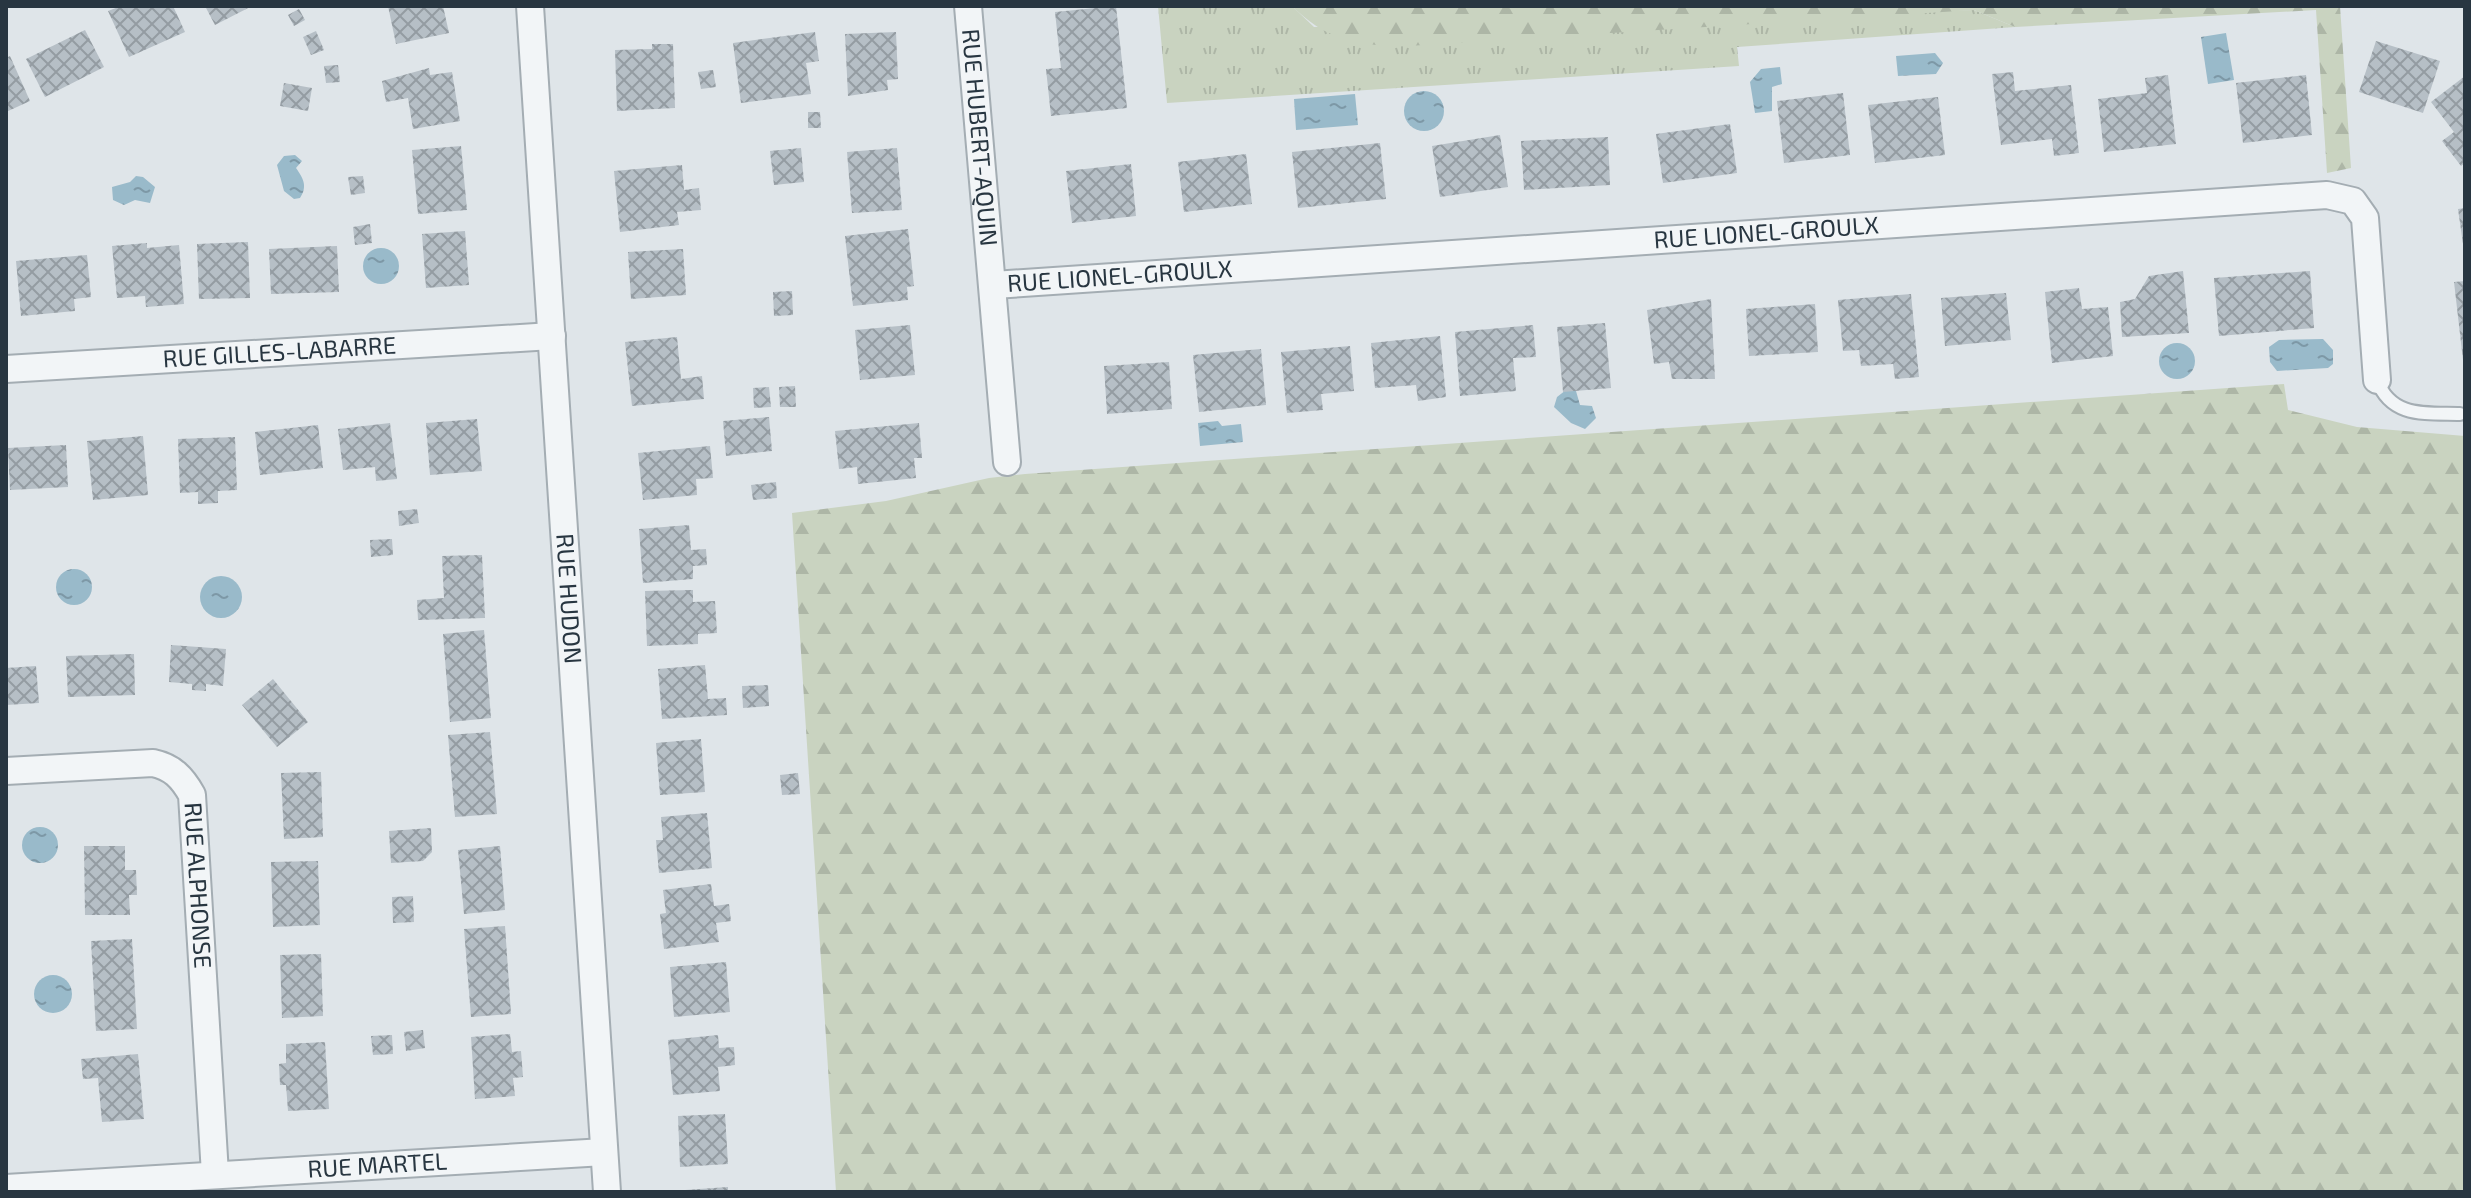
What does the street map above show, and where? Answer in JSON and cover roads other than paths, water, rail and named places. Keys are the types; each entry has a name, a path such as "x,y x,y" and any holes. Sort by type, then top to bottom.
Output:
{"street":[{"name":"RUE HUDON","path":"530,6 607,1192"},
{"name":"RUE HUBERT-AQUIN","path":"968,6 1007,462"},
{"name":"RUE LIONEL-GROULX","path":"994,285 2327,195 2353,201 2365,218 2377,380"},
{"name":"RUE GILLES-LABARRE","path":"6,369 552,336"},
{"name":"RUE ALPHONSE","path":"6,771 153,763 167,766 178,775 192,795 196,808 215,1174"},
{"name":"RUE MARTEL","path":"6,1188 604,1152"}],"lane":[{"path":"2377,380 2389,403 2404,411 2460,414"}],"water":[{"path":"2226,33 2234,80 2208,84 2201,37"},
{"path":"1935,53 1943,63 1936,74 1898,76 1896,56"},
{"path":"1780,67 1782,84 1772,87 1772,111 1755,113 1750,82 1761,69"},
{"path":"1424,91 1438,97 1444,111 1438,125 1424,131 1410,125 1404,111 1410,97"},
{"path":"1355,94 1358,125 1296,130 1294,99"},
{"path":"295,155 302,161 296,168 304,186 300,198 294,199 284,191 277,165 284,156"},
{"path":"136,176 143,177 155,187 150,203 135,200 124,205 113,200 112,187 130,182"},
{"path":"381,248 394,253 399,266 394,279 381,284 368,279 363,266 368,253"},
{"path":"2323,339 2333,350 2333,364 2328,368 2277,371 2270,362 2269,347 2279,340"},
{"path":"2177,343 2190,348 2195,361 2190,374 2177,379 2164,374 2159,361 2164,348"},
{"path":"1566,390 1576,391 1580,405 1592,406 1596,418 1585,429 1571,423 1554,407 1557,397"},
{"path":"1218,421 1222,426 1241,424 1243,442 1200,446 1198,423"},
{"path":"74,569 87,574 92,587 87,600 74,605 61,600 56,587 61,574"},
{"path":"221,576 236,582 242,597 236,612 221,618 206,612 200,597 206,582"},
{"path":"40,827 53,832 58,845 53,858 40,863 27,858 22,845 27,832"},
{"path":"53,975 66,981 72,994 66,1007 53,1013 40,1007 34,994 40,981"}]}
